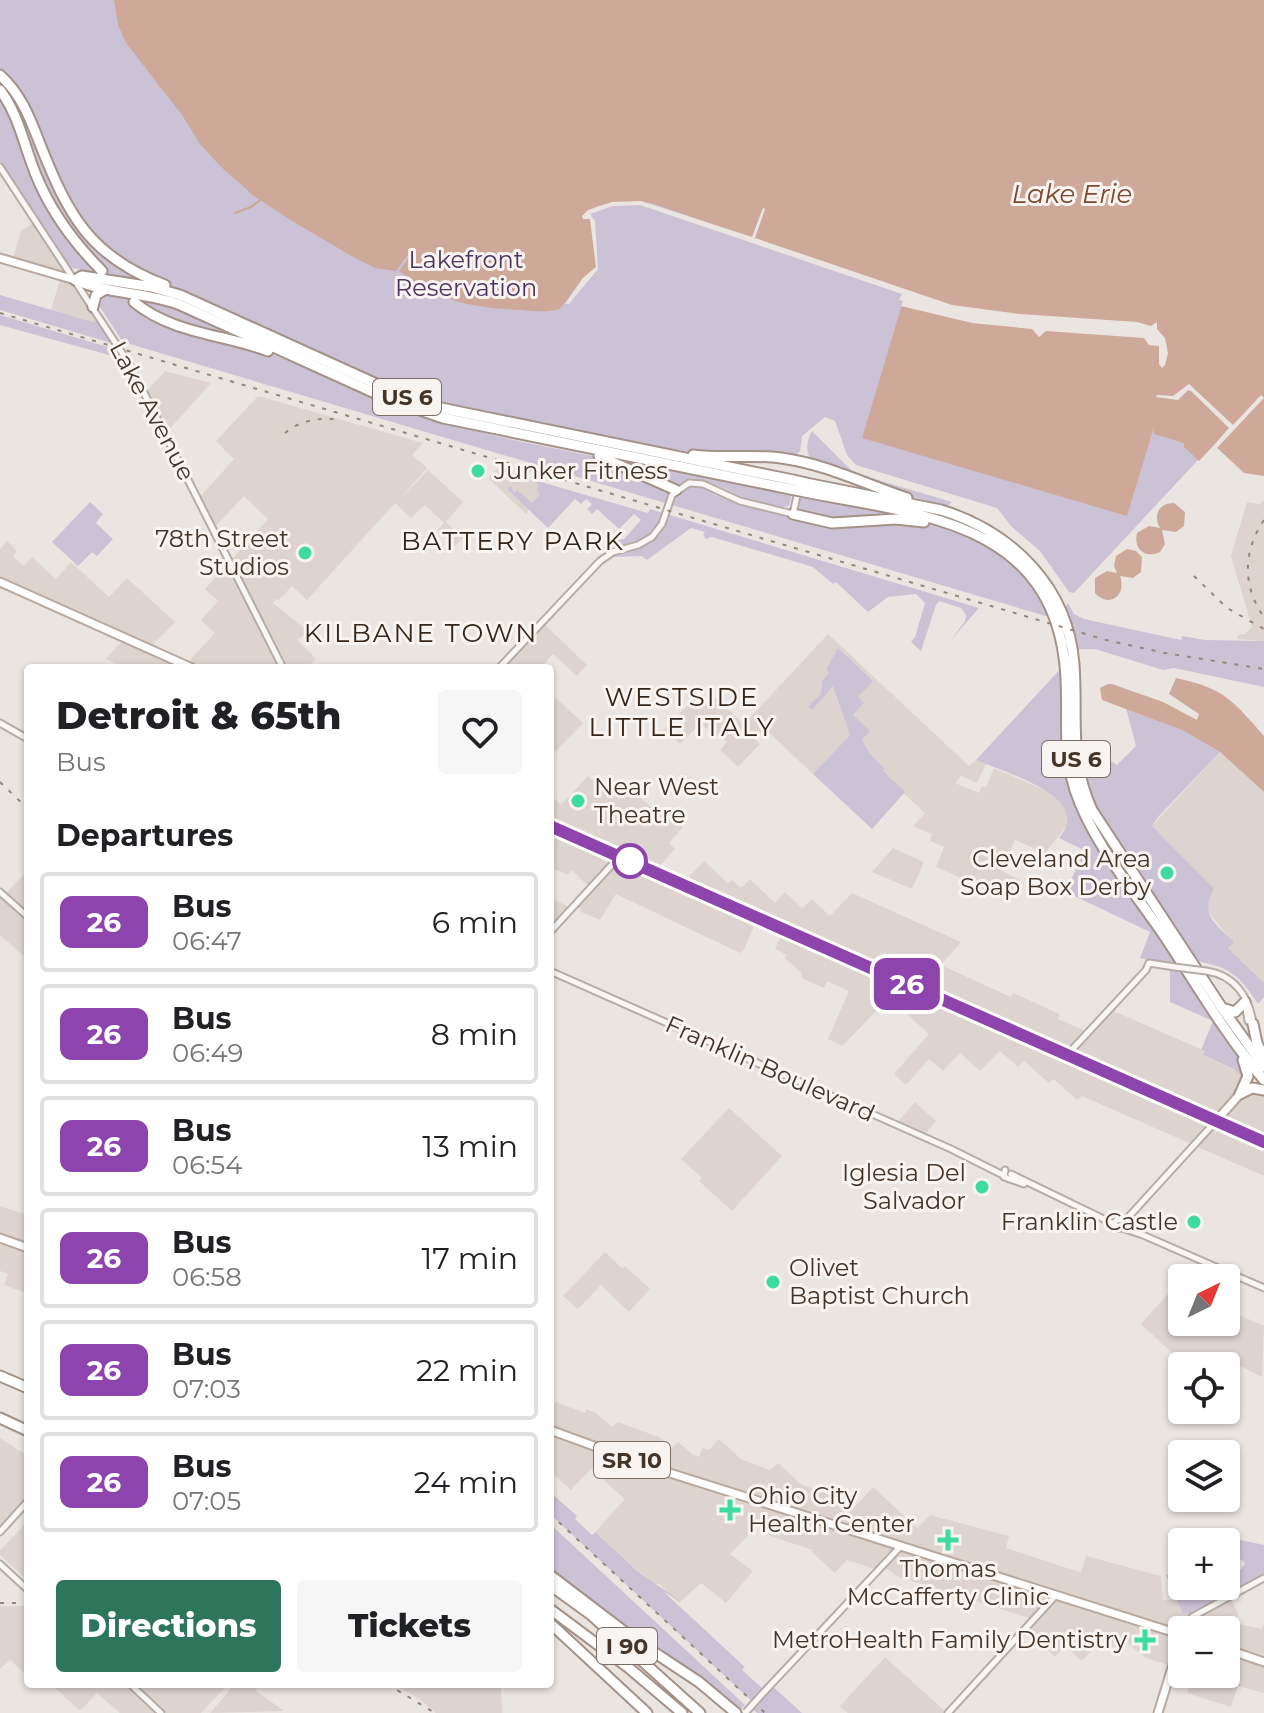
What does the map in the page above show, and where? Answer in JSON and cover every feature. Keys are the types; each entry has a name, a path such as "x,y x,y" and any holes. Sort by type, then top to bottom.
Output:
{"highway":[{"path":"0,75 22,102 59,192 83,230 119,264 192,301"},
{"path":"0,90 14,112 36,175 51,206 72,239 102,271"},
{"name":"US 6","path":"75,280 82,276 145,286 192,301 427,404 942,520 988,539 1031,577 1057,626 1065,664 1067,754 1083,811 1208,1003 1264,1080"},
{"name":"US 6","path":"75,280 88,286 151,296 178,304 328,372 436,416 561,443 792,485"},
{"path":"93,307 96,295 106,289"},
{"path":"134,302 154,317 180,328 250,344 328,372"},
{"path":"561,443 608,459 676,490"},
{"path":"642,450 721,457 773,457 803,462 830,468 941,510"},
{"name":"US 6","path":"805,488 941,510 976,523 1007,542 1033,567 1053,596 1065,622 1072,651 1075,749 1087,797 1106,834 1264,1067"},
{"path":"793,514 832,523 918,521 988,539"},
{"path":"1226,1010 1239,1010 1244,998"},
{"path":"1208,1003 1247,1070 1247,1081 1240,1094"},
{"path":"1226,1010 1251,1023 1264,1058"},
{"path":"1240,1094 1252,1088 1264,1090"},
{"path":"0,1376 24,1386"},
{"path":"0,1418 24,1429"},
{"path":"554,1578 634,1639 699,1682 736,1713"},
{"name":"I 90","path":"554,1588 590,1614 700,1713"},
{"name":"I 90","path":"554,1612 682,1713"},
{"path":"554,1627 647,1713"}],"main road":[{"name":"US 6","path":"0,258 75,280"},
{"path":"0,582 183,664"},
{"path":"554,828 1264,1142"},
{"path":"1216,1121 1240,1094"},
{"path":"1229,1106 1229,1118 1236,1130"},
{"path":"0,1238 24,1247"},
{"name":"SR 10","path":"554,1431 654,1468 1168,1630"},
{"path":"1240,1654 1264,1662"},
{"path":"1158,1713 1168,1680"}],"street":[{"name":"Lake Avenue","path":"0,167 135,374 281,664"},
{"path":"503,664 603,558 642,544 654,534 662,524 668,503 676,490 686,484 701,483 740,501 793,514 803,462"},
{"path":"0,723 24,737"},
{"path":"554,928 619,857"},
{"path":"0,892 24,913"},
{"path":"1067,1055 1146,970 1149,963 1226,977 1249,1005 1251,1023"},
{"name":"Franklin Boulevard","path":"554,973 1264,1288"},
{"path":"1120,1223 1216,1121"},
{"path":"0,1532 24,1505"},
{"path":"746,1713 901,1546"},
{"path":"0,1564 24,1586"},
{"path":"1194,1616 1264,1578"},
{"path":"948,1713 1056,1595"},
{"path":"134,1688 161,1713"}],"shaded area":[{"path":"36,221 101,320 93,322 51,310 61,276 12,262 21,231"},
{"path":"165,371 211,383 166,433 147,391"},
{"path":"258,396 423,443 412,455 427,468 399,500 428,470 463,502 446,522 463,538 455,546 438,530 444,523 425,505 411,518 395,503 307,600 292,586 273,603 309,632 297,640 316,659 311,664 186,664 215,633 201,620 218,601 205,589 268,519 244,496 214,528 200,497 234,459 216,441"},
{"path":"497,469 534,480 540,486 540,494 526,514 488,478"},
{"path":"1264,500 1264,641 1237,639 1238,635 1245,634 1252,627 1231,556 1247,502 1260,504"},
{"path":"7,541 17,551 13,556 24,566 32,557 56,579 71,562 109,597 127,578 175,622 150,648 183,664 117,664 106,659 124,639 0,582 0,549"},
{"path":"542,622 587,665 577,676 553,654 544,664 503,664"},
{"path":"828,634 969,766 976,760 986,764 977,783 961,776 955,783 979,793 982,786 986,787 994,768 1052,793 1064,803 1069,818 1067,826 1045,853 1015,840 1002,871 1020,880 1004,897 936,867 944,847 930,841 932,834 913,826 925,813 853,746 850,735 813,774 765,729 755,739 760,744 738,767 720,750 727,742 700,724 680,744 664,730 698,694 705,701 711,694 744,724"},
{"path":"556,698 583,723 554,753"},
{"path":"1220,752 1264,792 1264,983 1228,948 1233,942 1208,912 1208,900 1152,826"},
{"path":"588,776 605,792 618,779 659,813 664,809 683,827 669,843 675,849 655,871 682,884 704,861 728,883 732,880 741,888 750,879 775,903 785,892 802,908 812,899 830,916 852,893 961,942 941,965 1011,997 1013,993 1060,1014 1058,1019 1088,1032 1109,1009 1205,1051 1204,1056 1234,1069 1241,1076 1248,1076 1246,1083 1264,1090 1264,1176 1082,1096 1077,1100 1054,1079 1049,1083 1024,1061 1018,1067 1000,1051 980,1071 960,1053 943,1071 929,1059 906,1085 894,1074 929,1034 889,998 842,1046 828,1039 849,991 827,981 824,988 801,978 802,974 785,958 787,955 775,949 784,929 758,918 740,953 616,894 600,920 581,912 581,908 572,908 590,888 572,870 568,875 554,869 554,799 561,805"},
{"path":"893,848 924,862 912,889 872,872"},
{"path":"24,874 24,956 0,935 0,892 4,895"},
{"path":"554,900 572,908 554,928"},
{"path":"915,1102 936,1121 923,1137 895,1125"},
{"path":"729,1108 782,1156 732,1211 699,1181 702,1178 681,1159"},
{"path":"0,1206 24,1214 24,1292 4,1285 8,1274 0,1271"},
{"path":"605,1252 650,1289 629,1312 601,1285 578,1309 563,1296"},
{"path":"1168,1294 1168,1336 1240,1336 1240,1315 1264,1326 1262,1377 1240,1366 1240,1352 1171,1352 1141,1324"},
{"path":"556,1402 585,1413 586,1409 596,1413 612,1427 618,1422 659,1437 671,1448 678,1442 699,1457 702,1448 709,1450 719,1439 741,1459 770,1470 778,1463 802,1485 840,1497 851,1511 873,1487 917,1528 930,1515 1009,1536 1006,1548 1081,1572 1086,1556 1161,1576 1163,1600 1177,1600 1183,1613 1189,1611 1189,1616 1168,1616 1168,1665 1146,1658 1125,1641 1116,1651 1102,1639 1082,1661 1065,1646 1055,1657 1025,1629 1032,1619 899,1577 882,1566 878,1570 847,1560 835,1573 813,1550 770,1536 758,1525 730,1554 753,1571 726,1603 701,1583 679,1603 595,1532 625,1499 591,1469 571,1490 554,1475"},
{"path":"0,1438 24,1453 24,1500 0,1526"},
{"path":"24,1524 24,1577 0,1555 0,1551"},
{"path":"1224,1600 1232,1600 1237,1616 1193,1616"},
{"path":"0,1606 24,1606 24,1673 10,1660 0,1669"},
{"path":"1240,1624 1262,1629 1264,1624 1264,1693 1240,1687"},
{"path":"885,1657 947,1713 848,1713 840,1706"},
{"path":"55,1688 224,1688 201,1713 120,1713 97,1693 80,1711"},
{"path":"232,1688 257,1688 256,1691 284,1711 210,1713"},
{"path":"400,1688 501,1688 502,1713 436,1713"},
{"path":"1189,1688 1237,1688 1231,1707 1187,1693"}],"green space":[{"name":"Lakefront Reservation","path":"0,0 137,0 733,184 1226,430 1074,593 1069,592 1040,551 1012,527 997,508 856,465 847,455 835,421 825,417 802,436 800,451 794,457 701,454 563,431 459,409 402,391 137,272 117,260 69,207 31,115 0,72"},
{"path":"0,78 12,91 69,215 145,282 71,268 0,161 0,93 60,218 0,86"},
{"path":"104,293 138,297 179,308 245,338 244,341 187,327 161,317 136,301 133,304 147,315 177,328 257,349 400,408 470,430 792,494 789,506 776,507 749,500 711,483 687,480 737,504 764,510 791,509 796,517 809,520 842,524 905,522 956,531 987,545 1014,566 1035,589 1049,617 123,342 98,304 98,297"},
{"path":"0,295 93,322 101,320 118,345 0,310"},
{"path":"0,315 121,351 127,360 0,325"},
{"path":"812,431 854,473 952,502 947,506 907,496 813,462 807,447"},
{"path":"534,480 648,513 650,509 979,608 951,640 966,615 961,608 939,601 921,651 911,642 925,603 916,594 888,597 868,612 836,582 833,584 813,567 712,537 706,539 703,535 705,532 691,528 647,560 642,556 613,557 609,554 616,551 616,540 624,539 641,520 634,514 619,529 597,509 592,514 587,509 592,504 586,499 581,504 575,499 548,528 507,489 511,486 514,493 517,490 532,503 540,494"},
{"path":"801,496 902,515 838,521 801,513 798,510"},
{"path":"90,502 103,514 96,523 113,539 97,556 92,552 78,566 52,542"},
{"path":"1068,603 1074,614 1084,619 1181,640 1182,636 1205,640 1264,641 1264,687 1174,668 1163,670 1095,649 1077,649 1064,608"},
{"path":"838,648 873,681 858,697 864,703 853,715 870,731 862,740 870,754 905,792 872,829 813,774 850,735 833,686 812,710 808,707 821,694 822,681 829,673 826,670"},
{"path":"1065,664 1065,732 1083,811 1245,1064 1248,1076 1241,1076 1234,1069 1203,1055 1205,1051 1201,1050 1213,1021 1170,1002 1170,966 1140,958 1150,932 1066,892 1084,850 1059,838 1067,823 1065,810 1056,798 1024,779 976,760"},
{"name":"Cleveland Area Soap Box Derby","path":"1126,708 1182,730 1220,752 1152,826 1214,889 1208,906 1212,918 1234,942 1228,948 1264,983 1264,997 1258,1004 1245,986 1225,969 1195,961 1099,815 1086,785 1078,747 1097,752 1117,765 1136,746"},
{"path":"554,1496 592,1535 595,1532 641,1574 682,1602 664,1592 745,1667 742,1670 765,1691 771,1685 802,1713 757,1713 751,1707 754,1703 554,1518"},
{"path":"554,1528 745,1705 741,1709 743,1713 738,1713 554,1573"},
{"path":"1240,1540 1264,1545 1264,1578 1240,1591 1240,1570 1244,1561 1240,1560"},
{"path":"1177,1600 1224,1600 1194,1616 1189,1616 1189,1612 1183,1614"}],"water":[{"name":"Lake Erie","path":"114,0 1264,0 1264,476 1244,473 1214,445 1199,461 1184,447 1184,443 1154,434 1154,427 1127,516 862,438 906,291 651,203 606,204 583,216 590,218 596,267 583,278 560,309 541,311 488,307 443,296 399,271 412,249 396,271 375,268 292,221 254,196 221,167 200,144 182,115 126,43 118,25"},
{"path":"1174,503 1185,512 1184,526 1176,532 1162,530 1165,544 1160,552 1150,554 1141,551 1137,533 1149,526 1160,528 1158,511 1164,505"},
{"path":"1127,549 1136,551 1142,557 1141,572 1133,578 1120,576 1121,589 1116,598 1101,598 1095,593 1095,578 1107,571 1117,573 1114,566 1116,556"},
{"path":"1176,678 1206,686 1226,697 1264,736 1264,792 1220,752 1182,730 1102,700 1100,688 1112,684 1163,702 1197,720 1199,714 1169,694"}],"pier":[{"path":"641,201 752,237 763,208 755,238 952,305 1020,314 1137,322 1151,326 1157,322 1168,353 1165,365 1162,368 1159,364 1159,346 1149,345 1144,338 1046,331 1039,337 1032,329 972,323 901,306 903,301 899,300 902,294 640,205 613,206 590,214 595,221 598,269 569,304 565,304 583,278 596,267 590,219 583,219 582,216 588,210 612,202"},
{"path":"1189,384 1233,425 1261,395 1264,398 1217,448 1214,445 1229,428 1191,391 1188,390 1178,400 1156,397 1173,396"}],"waterway":[{"path":"235,213 260,200"}],"railway":[{"path":"0,313 1106,640 1264,669"},
{"path":"285,433 311,420 340,420"},
{"path":"1264,520 1252,544 1248,568 1252,593 1264,617"},
{"path":"1194,576 1227,608 1264,629"},
{"path":"0,782 24,805"},
{"path":"554,1518 765,1713"},
{"path":"0,1603 24,1603"},
{"path":"394,1688 435,1713"}],"bus line":[{"name":"26","path":"554,828 1264,1142"}],"place":[{"name":"Junker Fitness","path":"478,471"},
{"name":"78th Street Studios","path":"305,553"},
{"name":"Near West Theatre","path":"578,801"},
{"name":"Cleveland Area Soap Box Derby","path":"1167,873"},
{"name":"Iglesia Del Salvador","path":"982,1187"},
{"name":"Franklin Castle","path":"1194,1222"},
{"name":"Olivet Baptist Church","path":"773,1282"},
{"name":"Ohio City Health Center","path":"730,1510"},
{"name":"Thomas McCafferty Clinic","path":"948,1540"},
{"name":"MetroHealth Family Dentistry","path":"1145,1640"}],"district":[{"name":"BATTERY PARK","path":"513,541"},
{"name":"KILBANE TOWN","path":"421,633"},
{"name":"WESTSIDE LITTLE ITALY","path":"682,712"}]}
